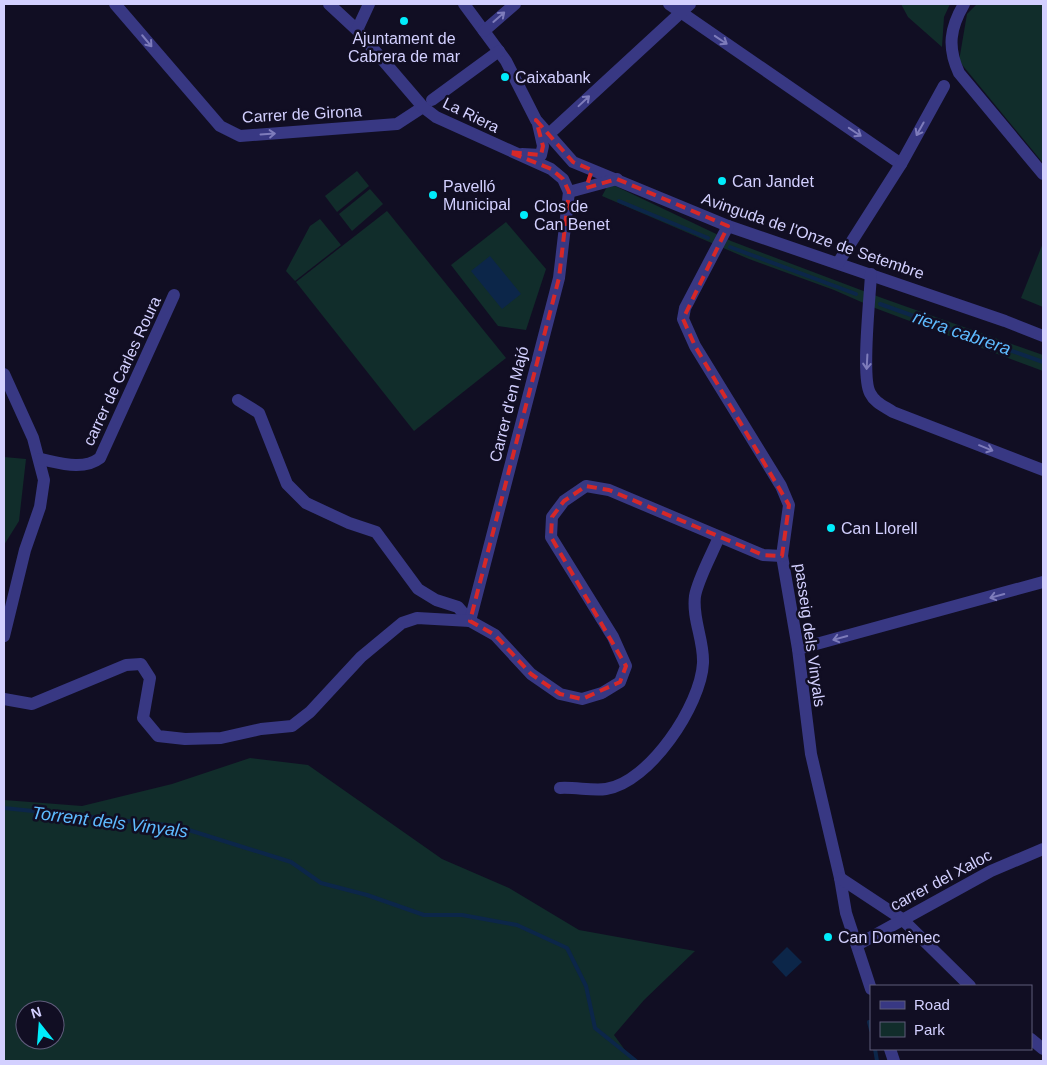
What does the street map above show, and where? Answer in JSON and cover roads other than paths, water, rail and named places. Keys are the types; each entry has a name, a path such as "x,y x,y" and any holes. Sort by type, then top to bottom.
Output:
{"street":[{"name":"Carrer de Girona","path":"116,4 220,126 240,136 397,124 499,51"},
{"name":"La Riera","path":"329,4 357,30 427,103 436,117 550,169"},
{"path":"357,30 369,4"},
{"path":"464,4 499,51 536,120 544,146 541,155 530,156 510,152"},
{"path":"484,31 515,4"},
{"path":"669,4 685,8 900,164"},
{"path":"964,4 955,20 950,37 954,62 959,73 1043,174"},
{"path":"549,134 685,8"},
{"path":"838,264 900,164 944,86"},
{"path":"536,120 573,162 550,169"},
{"name":"Avinguda de l'Onze de Setembre","path":"573,162 616,179 726,230 871,274 1005,320 1043,336"},
{"path":"550,169 563,179 569,192 616,179"},
{"path":"584,189 592,170"},
{"name":"Carrer d'en Majó","path":"470,621 558,278 569,192"},
{"name":"passeig dels Vinyals","path":"726,230 686,308 683,319 695,346 786,496 788,514 782,556 798,649 811,754 840,878 846,913 870,986"},
{"path":"871,274 866,372 868,391 876,402 893,412 1043,470"},
{"name":"carrer de Carles Roura","path":"40,459 81,465 92,464 100,458 174,295"},
{"path":"4,374 40,459 44,480 40,508 24,550 4,636"},
{"path":"238,400 259,413 287,484 306,503 349,523 376,532 388,545 418,588 436,600 458,607 470,621 495,635 531,674 560,694 582,700 602,693 620,682 626,666 613,637 551,537 552,517 564,500 586,486 609,490 763,555 782,556"},
{"path":"560,788 577,786 606,789 631,779 653,763 672,736 695,694 703,665 702,641 694,612 695,594 719,537"},
{"path":"798,649 1043,582"},
{"path":"4,699 32,704 126,665 141,664 150,678 143,718 158,736 186,739 221,738 260,729 292,726 310,712 361,657 402,623 417,618 470,621"},
{"name":"carrer del Xaloc","path":"857,945 991,872 1043,849"},
{"path":"840,878 902,919 969,985"},
{"path":"1032,1039 1043,1049"}],"water":[{"path":"490,256 521,294 502,309 471,271"},
{"path":"787,947 802,962 786,977 772,962"}],"waterway":[{"name":"riera cabrera","path":"619,201 708,238"},
{"name":"riera cabrera","path":"730,247 856,294"},
{"name":"riera cabrera","path":"880,304 1043,362"},
{"name":"Torrent dels Vinyals","path":"4,808 176,826 291,862 321,883 367,895 424,915 462,915 517,925 567,948 586,986 595,1028 636,1061"},
{"path":"869,1022 870,1026"},
{"path":"875,1050 877,1061"}],"place":[{"name":"Ajuntament de Cabrera de mar","path":"404,21"},
{"name":"Caixabank","path":"505,77"},
{"name":"Can Jandet","path":"722,181"},
{"name":"Pavelló Municipal","path":"433,195"},
{"name":"Clos de Can Benet","path":"524,215"},
{"name":"Can Llorell","path":"831,528"},
{"name":"Can Domènec","path":"828,937"}]}
